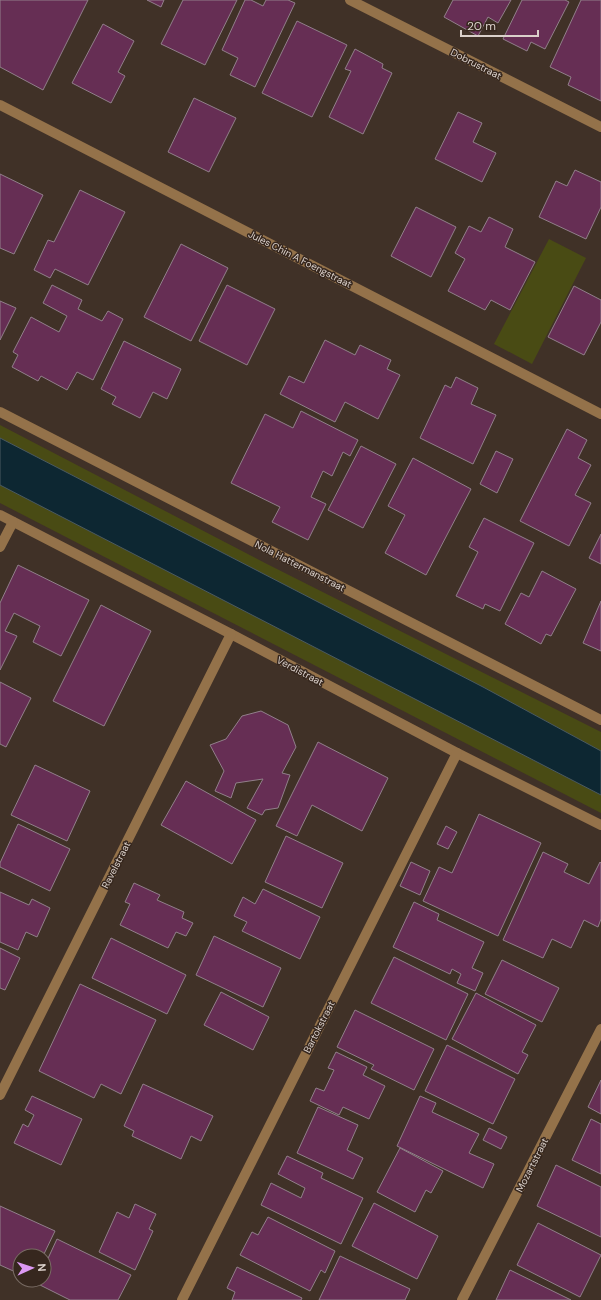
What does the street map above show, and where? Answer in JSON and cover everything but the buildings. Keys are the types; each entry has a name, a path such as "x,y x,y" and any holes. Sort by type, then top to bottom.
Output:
{"street":[{"name":"Dobrustraat","path":"350,0 601,127"},
{"name":"Jules Chin A Foengstraat","path":"0,105 601,414"},
{"name":"Nola Hattermanstraat","path":"0,412 601,720"},
{"name":"Verdistraat","path":"0,515 232,634 457,753 601,825"},
{"path":"0,547 13,522"},
{"name":"Ravelstraat","path":"0,1095 232,634"},
{"name":"Bartokstraat","path":"182,1300 457,753"},
{"name":"Mozartstraat","path":"462,1300 601,1029"}],"shaded area":[{"path":"549,239 586,258 532,364 494,344"},
{"path":"0,425 265,563 601,732 601,751 483,687 0,438"},
{"path":"0,485 601,795 601,813 0,503"}],"water":[{"path":"0,438 483,687 601,751 601,795 0,485"}]}
